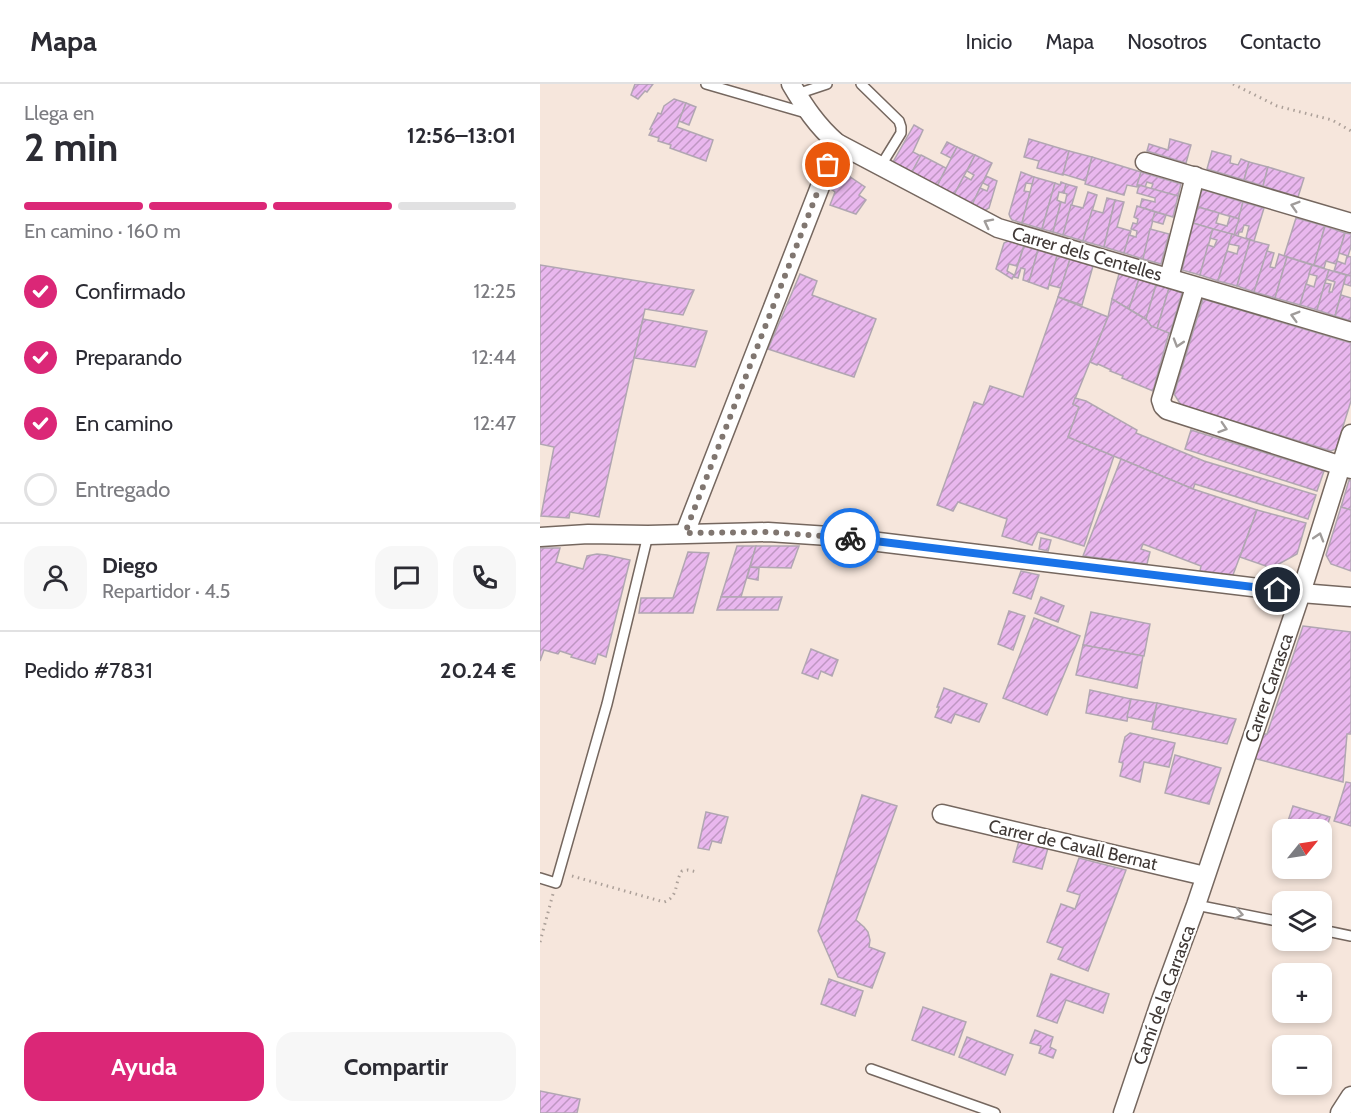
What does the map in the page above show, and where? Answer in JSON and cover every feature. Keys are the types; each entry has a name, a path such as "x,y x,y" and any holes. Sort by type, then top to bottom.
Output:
{"street":[{"name":"Carrer dels Centelles","path":"794,89 820,129 837,143 998,228 1351,332"},
{"path":"685,533 837,143"},
{"path":"1145,162 1351,223"},
{"path":"1169,278 1195,176"},
{"path":"1195,287 1161,400 1163,406 1167,410 1346,467"},
{"name":"Carrer Carrasca","path":"1205,876 1346,467 1351,434"},
{"path":"540,537 588,534 768,532 830,536 1301,593 1351,597"},
{"name":"Carrer de Cavall Bernat","path":"942,814 1205,876"},
{"name":"Camí de la Carrasca","path":"1123,1113 1205,876"},
{"path":"1340,1113 1351,1096"}],"lane":[{"path":"706,84 809,113"},
{"path":"794,89 827,84"},
{"path":"861,84 899,121 902,127 902,133 880,167"},
{"path":"540,878 556,883 607,704 648,535"},
{"path":"1196,905 1272,920"},
{"path":"1332,932 1351,936"},
{"path":"871,1069 995,1113"}],"path":[{"path":"1233,84 1277,106 1332,120 1351,131"},
{"path":"559,872 664,902 670,900 675,894 678,877 682,872 688,870 697,872"},
{"path":"540,942 556,883"}],"building":[{"path":"635,84 653,84 638,99 631,95"},
{"path":"674,99 686,103 677,127 713,140 706,161 670,148 671,145 649,135 658,113 661,114 664,106"},
{"path":"686,103 696,107 689,125 679,121"},
{"path":"914,125 923,130 913,152 921,156 912,172 893,162"},
{"path":"1029,139 1069,151 1063,175 1037,168 1039,161 1024,157"},
{"path":"1170,139 1191,145 1186,163 1147,151 1149,144 1168,150"},
{"path":"947,142 957,147 951,158 941,153"},
{"path":"957,147 975,155 954,195 937,186"},
{"path":"1069,151 1092,157 1086,181 1063,174"},
{"path":"1212,151 1231,156 1230,163 1238,165 1241,159 1249,162 1244,180 1207,169"},
{"path":"921,155 946,168 937,186 912,172"},
{"path":"975,155 992,163 972,205 954,195 964,176 971,180 974,175 967,171"},
{"path":"1092,157 1141,172 1137,187 1127,185 1124,195 1085,184"},
{"path":"1249,162 1268,167 1263,186 1244,180"},
{"path":"1268,167 1304,178 1298,197 1263,186"},
{"path":"837,168 865,187 859,195 866,200 856,214 830,205 835,192 831,189 835,184 832,182"},
{"path":"1021,172 1034,177 1033,184 1026,183 1024,191 1030,192 1022,223 1012,220 1009,214"},
{"path":"1141,172 1181,184 1178,196 1151,189 1153,184 1147,182 1145,187 1137,185"},
{"path":"986,176 997,181 989,208 984,211 972,205 980,188 987,191 989,186 983,183"},
{"path":"1034,177 1055,183 1042,229 1022,223"},
{"path":"1061,182 1066,184 1064,193 1059,192 1057,200 1061,202 1053,232 1042,229 1055,183 1060,185"},
{"path":"1066,184 1077,187 1063,235 1053,232 1061,202 1065,203"},
{"path":"1139,185 1178,196 1173,217 1140,207 1142,199 1155,202 1155,198 1137,193"},
{"path":"1201,191 1243,202 1239,219 1198,207"},
{"path":"1088,192 1097,195 1083,241 1063,235 1071,205 1083,208"},
{"path":"1107,198 1115,200 1104,247 1083,241 1092,210 1103,213"},
{"path":"1115,200 1124,202 1117,227 1131,231 1124,253 1104,247"},
{"path":"1243,202 1264,208 1254,241 1246,238 1249,226 1244,225 1238,236 1234,235"},
{"path":"1137,206 1155,212 1143,259 1124,253 1129,235 1136,237 1137,231 1131,229 1133,223 1137,224 1138,219 1134,217"},
{"path":"1198,207 1219,213 1216,223 1227,226 1230,216 1239,219 1234,235 1193,223"},
{"path":"1155,212 1166,215 1163,224 1152,221"},
{"path":"1296,218 1325,226 1314,265 1284,256"},
{"path":"1193,223 1213,229 1200,275 1182,270"},
{"path":"1325,226 1345,233 1336,264 1326,261 1324,268 1314,265"},
{"path":"1150,229 1169,234 1161,264 1143,259"},
{"path":"1213,229 1232,234 1218,281 1200,275 1208,245 1214,247 1217,240 1210,238"},
{"path":"1345,233 1351,234 1348,256 1339,253"},
{"path":"1232,234 1250,240 1237,286 1218,281 1227,251 1237,254 1239,246 1229,244"},
{"path":"1250,240 1269,245 1254,292 1237,286"},
{"path":"1008,241 1024,246 1017,266 1009,264 1007,271 1014,275 1012,279 996,269 1004,243"},
{"path":"1024,246 1038,250 1029,282 1023,280 1025,269 1021,268 1018,278 1014,277"},
{"path":"1038,250 1057,256 1048,289 1029,282"},
{"path":"1267,251 1274,253 1270,267 1275,268 1279,254 1287,257 1275,298 1254,292"},
{"path":"1057,256 1070,259 1061,288 1049,285"},
{"path":"1347,256 1351,257 1351,276 1334,271 1337,261 1345,264"},
{"path":"1287,257 1312,265 1300,305 1275,298"},
{"path":"1070,259 1093,266 1082,305 1058,297"},
{"path":"540,265 694,290 683,315 645,309 599,517 570,512 569,518 541,516 554,447 540,444"},
{"path":"1312,265 1329,270 1317,310 1300,305 1306,284 1314,287 1317,276 1309,274"},
{"path":"1329,270 1346,275 1335,316 1317,310 1325,283 1331,284 1329,292 1332,292 1335,282 1326,279"},
{"path":"800,274 817,281 812,295 876,319 854,377 768,349"},
{"path":"1119,274 1139,279 1129,309 1112,299"},
{"path":"1346,275 1351,276 1351,286 1344,284"},
{"path":"1139,279 1156,285 1146,319 1129,309"},
{"path":"1156,285 1169,288 1157,329 1151,326 1146,319"},
{"path":"1169,288 1182,293 1170,334 1157,329"},
{"path":"1341,295 1351,298 1351,321 1335,316"},
{"path":"1058,297 1108,317 1073,404 1079,407 1068,437 1114,456 1084,546 1038,532 1032,545 1002,536 1007,519 958,502 953,511 937,505 974,402 983,405 990,386 1023,397"},
{"path":"1112,299 1147,320 1151,326 1169,333 1153,391 1090,362 1108,317"},
{"path":"1203,299 1351,343 1351,401 1336,449 1331,451 1181,405 1174,394"},
{"path":"643,319 707,331 695,367 634,358"},
{"path":"1075,398 1086,401 1137,430 1136,433 1204,461 1316,495 1308,519 1195,484 1193,489 1068,437 1079,407 1073,404"},
{"path":"1191,430 1324,471 1317,491 1185,449"},
{"path":"1121,459 1193,489 1257,510 1233,575 1200,571 1201,566 1143,544 1141,549 1150,552 1147,564 1083,556"},
{"path":"1349,480 1351,481 1351,510 1341,507"},
{"path":"1341,507 1351,510 1351,571 1331,564 1326,555"},
{"path":"1257,510 1306,523 1297,554 1275,566 1271,571 1266,566 1240,557"},
{"path":"1041,538 1051,540 1048,551 1039,549"},
{"path":"737,546 756,546 741,597 721,597"},
{"path":"756,546 799,546 791,568 750,567"},
{"path":"540,548 560,548 556,562 583,569 587,556 597,554 630,560 606,657 598,654 595,664 560,651 558,654 544,650 540,661"},
{"path":"688,552 709,553 693,613 639,613 641,598 673,598"},
{"path":"750,567 759,568 758,580 747,578"},
{"path":"1021,571 1039,575 1031,599 1013,593"},
{"path":"721,597 782,597 778,610 717,610"},
{"path":"1041,597 1064,606 1058,622 1035,613"},
{"path":"1009,611 1025,616 1013,650 998,644"},
{"path":"1091,612 1150,624 1144,656 1083,645"},
{"path":"1034,618 1080,636 1047,715 1003,698"},
{"path":"1303,626 1351,632 1351,734 1347,734 1343,782 1253,758 1262,734 1267,734"},
{"path":"1083,645 1143,656 1137,688 1076,675"},
{"path":"811,649 838,660 832,676 821,671 818,679 802,673"},
{"path":"944,688 987,704 979,722 955,714 951,723 935,717"},
{"path":"1090,690 1131,699 1127,721 1086,713"},
{"path":"1131,699 1157,703 1152,722 1127,717"},
{"path":"1157,703 1236,719 1227,744 1152,729"},
{"path":"1130,733 1175,743 1169,767 1144,762 1140,782 1120,776 1123,763 1119,762 1125,737"},
{"path":"1175,755 1221,768 1209,804 1165,793"},
{"path":"1346,782 1351,783 1351,826 1334,821"},
{"path":"862,795 897,806 856,920 868,932 869,947 885,953 872,988 838,977 818,931"},
{"path":"1293,806 1330,817 1329,819 1289,819"},
{"path":"706,812 728,817 721,843 712,841 709,850 698,848"},
{"path":"1019,841 1048,848 1042,869 1013,862"},
{"path":"1079,858 1126,870 1088,971 1058,959 1063,948 1047,942 1061,904 1075,909 1080,895 1067,891"},
{"path":"1051,974 1109,994 1103,1013 1066,1000 1057,1023 1037,1016"},
{"path":"829,979 863,991 855,1016 821,1004"},
{"path":"923,1007 966,1022 954,1055 912,1040"},
{"path":"1035,1030 1053,1037 1050,1047 1056,1050 1053,1058 1039,1053 1041,1046 1030,1043"},
{"path":"967,1037 1013,1055 1005,1075 959,1057"},
{"path":"540,1091 580,1099 577,1113 540,1113"}],"way so far":[{"path":"828,165 685,533 768,532 850,538"}],"route":[{"path":"850,538 1278,590"}]}
